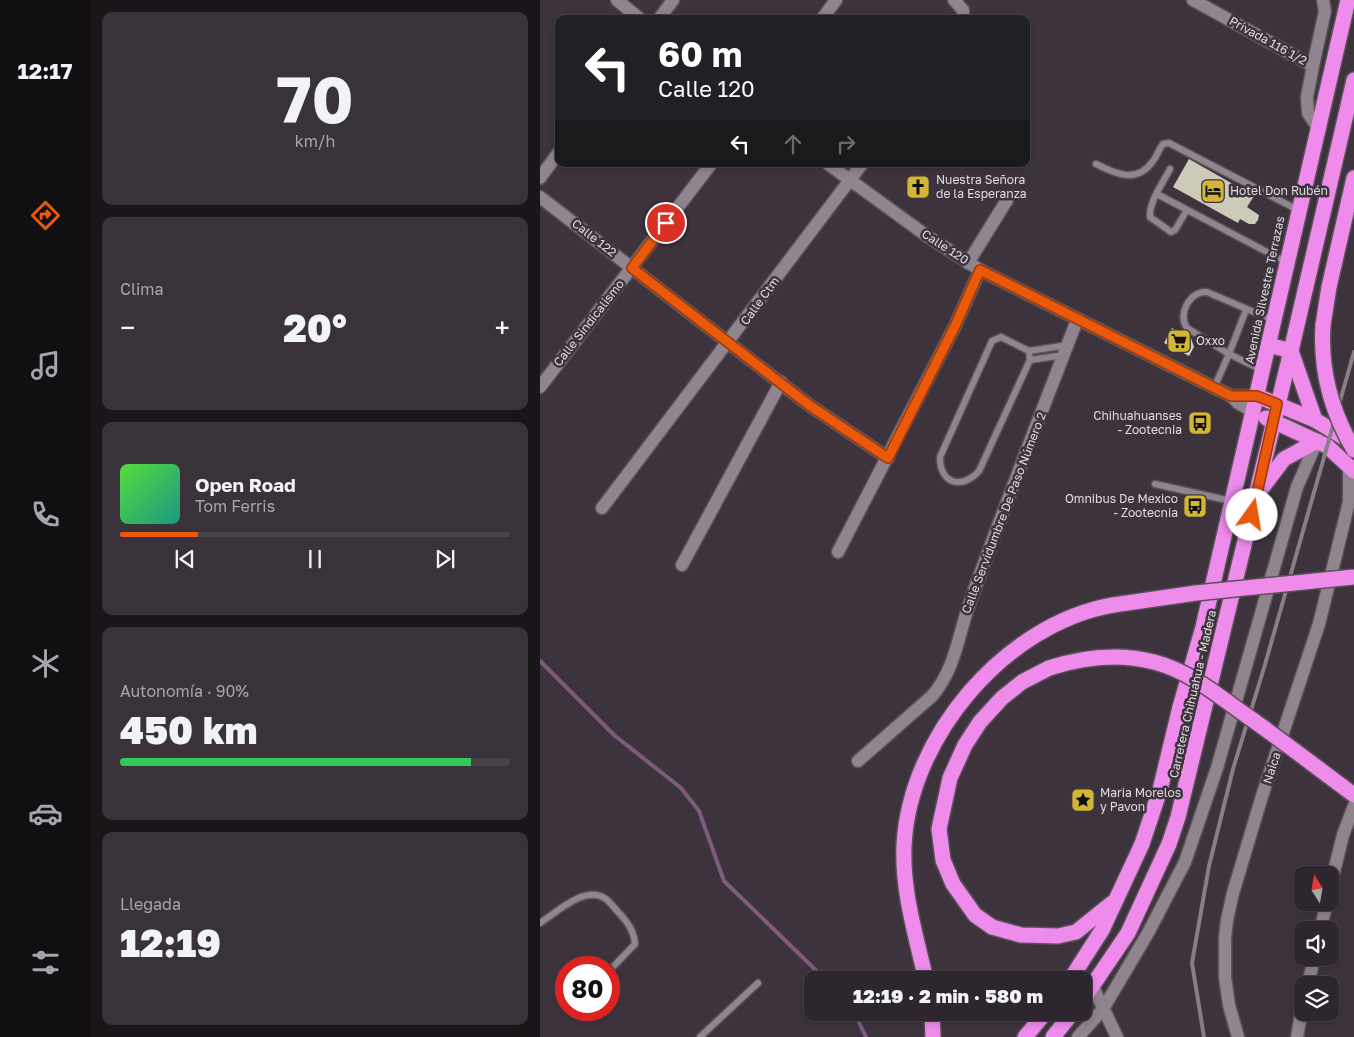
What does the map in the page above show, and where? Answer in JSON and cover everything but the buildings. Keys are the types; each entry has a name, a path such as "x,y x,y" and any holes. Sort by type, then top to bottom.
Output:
{"highway":[{"name":"Avenida Silvestre Terrazas","path":"1254,412 1317,126 1348,0"},
{"path":"1277,404 1354,80"},
{"path":"1354,178 1329,287 1323,325 1323,364 1330,398 1335,413 1354,450"},
{"path":"1269,345 1291,351"},
{"path":"1291,351 1315,420"},
{"path":"1257,396 1315,420 1343,435 1354,444"},
{"name":"Carretera Chihuahua - Madera","path":"1093,988 1128,933 1169,844 1178,817 1277,404"},
{"path":"1254,412 1317,441 1333,451 1352,468"},
{"name":"Carretera Chihuahua - Madera","path":"1076,971 1102,930 1142,844 1160,790 1180,707 1203,627 1231,501 1254,412"},
{"path":"1256,498 1274,470 1284,459 1317,441"},
{"path":"924,971 904,874 904,847 911,802 930,753 958,707 993,666 1018,647 1052,626 1094,608 1196,593 1354,577"},
{"path":"1115,900 1076,932 1058,936 1021,935 992,927 975,916 953,884 944,860 939,829 950,778 965,746 980,722 1002,698 1022,682 1049,668 1093,657 1152,661 1171,667 1207,687 1354,795"},
{"path":"932,1021 933,1037"},
{"path":"1025,1037 1038,1021"},
{"path":"1053,1037 1066,1021"}],"street":[{"path":"617,0 635,15"},
{"path":"662,15 673,0"},
{"path":"825,15 836,0"},
{"name":"Privada 116 1/2","path":"1193,0 1313,66 1306,97 1308,113 1317,126"},
{"path":"1313,66 1325,11 1323,0"},
{"path":"956,2 963,15"},
{"path":"540,178 555,157"},
{"name":"Calle Sindicalismo","path":"540,387 709,167"},
{"name":"Calle 120","path":"832,167 927,236 980,270 1231,396 1238,403 1254,412"},
{"name":"Calle Ctm","path":"602,508 860,167"},
{"name":"Calle 122","path":"540,197 809,405 888,458"},
{"path":"968,263 1007,200"},
{"path":"838,552 955,326 980,270"},
{"name":"Calle Servidumbre De Paso Número 2","path":"858,761 932,696 942,684 948,672 954,659 970,602 1077,320"},
{"path":"682,566 781,382"},
{"name":"Calle 120","path":"1231,396 1257,396"},
{"path":"1078,1037 1103,1009 1148,933 1185,862 1217,768 1297,487 1317,441"},
{"name":"Naica","path":"1238,1037 1229,1005 1225,977 1225,938 1233,893 1319,624 1352,499 1352,468"},
{"path":"1335,866 1343,835 1354,806"},
{"path":"1093,988 1117,1037"},
{"path":"1297,1037 1300,1021"}],"lane":[{"path":"1096,164 1123,176 1136,175 1153,162 1163,144 1169,143 1298,210"},
{"path":"1170,169 1157,194 1150,211 1150,217 1169,231 1176,230 1187,210"},
{"path":"1157,194 1288,263"},
{"path":"1263,370 1228,354 1188,328 1184,324 1183,315 1190,300 1199,292 1207,292 1274,321"},
{"path":"1214,388 1246,310"},
{"path":"1029,351 1030,360 980,471 972,480 966,482 959,483 947,478 941,468 940,457 992,341 1001,337 1029,351 1066,350"},
{"path":"1030,360 1066,350"},
{"path":"1155,484 1231,501"},
{"path":"540,923 580,897 598,895 607,899 629,924 634,936 635,944 620,960"},
{"path":"700,1037 758,983"}],"waterway":[{"path":"540,661 614,735 681,788 699,811 724,881 817,971"},
{"path":"858,1021 866,1037"}],"railway":[{"path":"1204,1037 1192,963 1209,866 1233,769 1264,668 1354,352"}],"place":[{"name":"Nuestra Señora de la Esperanza","path":"918,187"},
{"name":"Hotel Don Rubén","path":"1213,191"},
{"name":"Oxxo","path":"1179,341"},
{"name":"Chihuahuanses - Zootecnia","path":"1200,423"},
{"name":"Omnibus De Mexico - Zootecnia","path":"1195,506"},
{"name":"Maria Morelos y Pavon","path":"1083,800"}],"route":[{"path":"666,223 632,268 809,405 888,458 955,326 980,270 1231,396 1257,396 1277,404 1252,515"}]}
